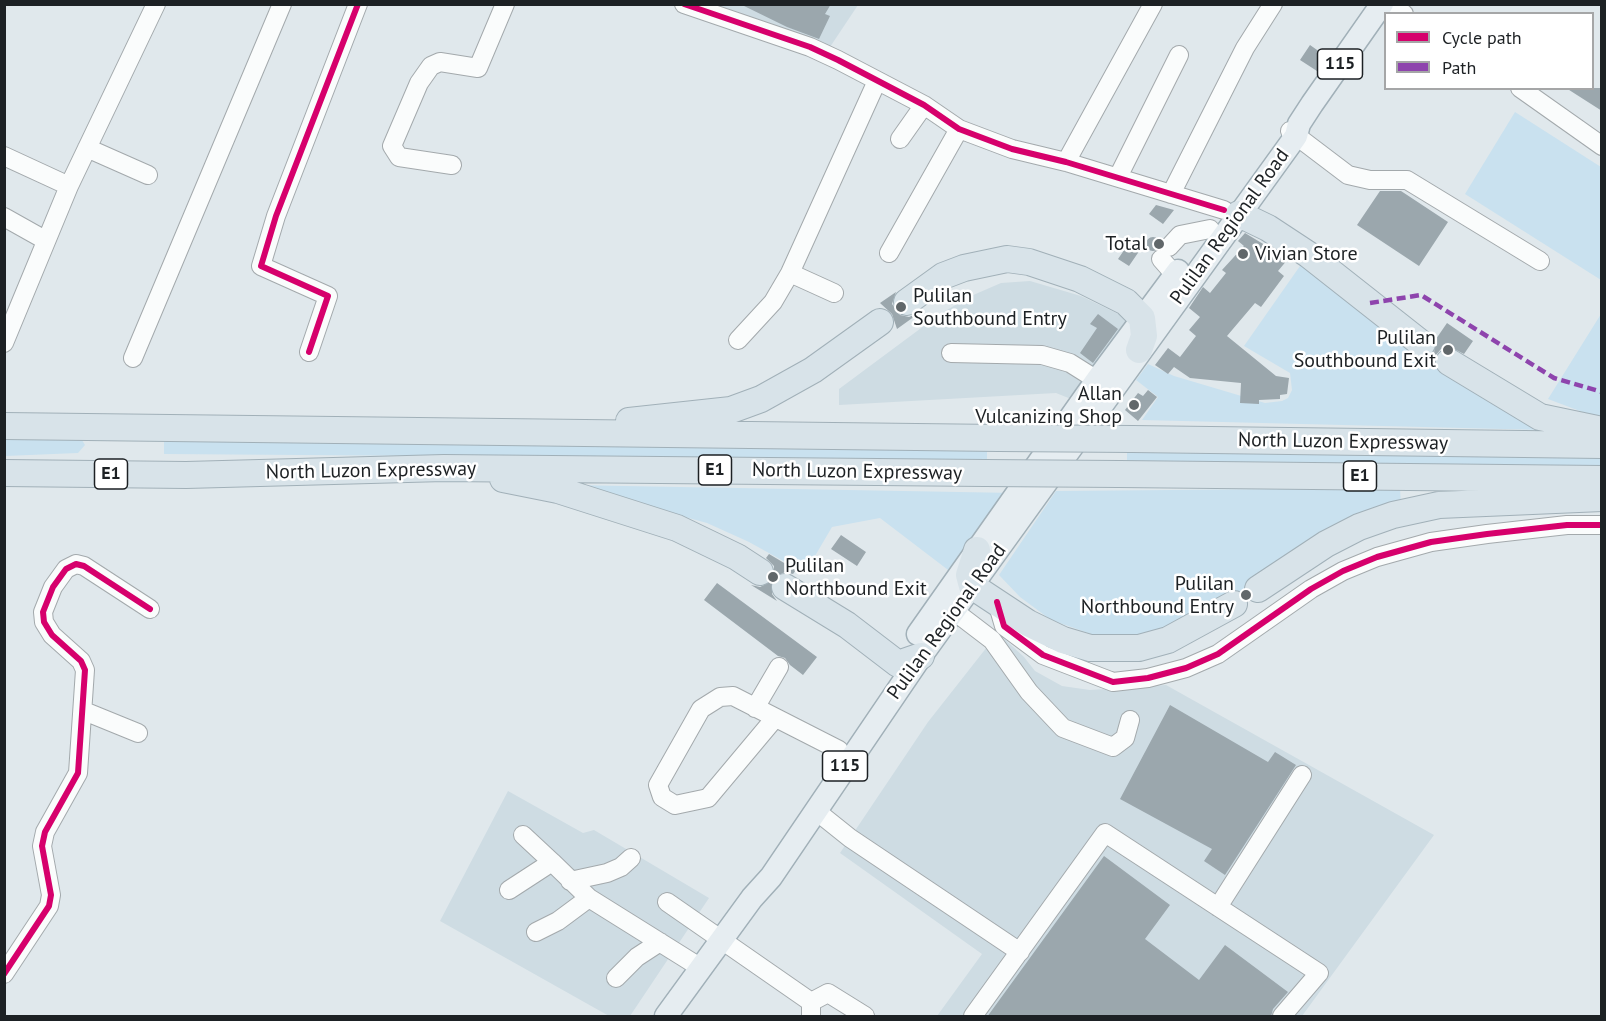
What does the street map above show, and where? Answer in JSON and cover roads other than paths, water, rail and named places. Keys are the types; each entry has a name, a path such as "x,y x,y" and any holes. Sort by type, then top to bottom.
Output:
{"highway":[{"path":"1232,212 1268,228 1309,255 1422,344"},
{"path":"907,302 943,276 986,262 1007,259 1051,268 1080,279 1126,302 1142,318 1144,336 1139,350"},
{"path":"527,434 731,410 783,388 880,322"},
{"path":"1449,362 1540,417 1602,430"},
{"name":"North Luzon Expressway","path":"4,426 1602,445"},
{"path":"444,468 558,490 677,528 737,557 760,572"},
{"name":"North Luzon Expressway","path":"4,473 186,475 444,468 1602,479"},
{"path":"1258,589 1326,544 1359,527 1393,515 1439,505 1602,498"},
{"path":"977,550 969,574 972,586 1028,623 1063,640 1090,648 1115,650 1139,648 1168,640 1234,604"},
{"path":"785,587 909,660"}],"main road":[{"name":"115","path":"1295,130 1382,4"},
{"name":"Pulilan Regional Road","path":"752,898 753,887 767,856 839,750 909,660 954,611 1139,350 1232,212 1295,130"},
{"name":"Pulilan Regional Road","path":"666,1017 752,898 771,877 977,550 1142,318 1168,261 1232,212"}],"street":[{"path":"7,331 69,186 156,4"},
{"path":"133,358 282,4"},
{"path":"309,352 328,297 261,266 276,216 358,4"},
{"path":"452,165 399,157 392,147 419,83 431,66 440,62 478,68 505,4"},
{"path":"1066,162 1153,4"},
{"path":"1171,194 1245,48 1273,4"},
{"path":"690,5 810,47 924,105 959,129 1012,149 1066,162 1232,212"},
{"path":"1118,177 1179,55"},
{"path":"738,340 773,302 790,273 877,81"},
{"path":"1523,90 1602,146"},
{"path":"900,139 924,105"},
{"path":"889,253 959,129"},
{"path":"1295,130 1348,175 1370,180 1407,180 1540,261"},
{"path":"87,148 148,175"},
{"path":"4,156 69,186"},
{"path":"4,218 45,240"},
{"path":"790,273 834,293"},
{"path":"951,353 1042,355 1070,363 1098,380"},
{"path":"997,602 1004,626 1043,654 1113,682 1148,678 1186,668 1218,654 1311,589 1342,571 1377,558 1431,542 1567,525 1602,525"},
{"path":"4,974 49,906 51,895 42,846 45,832 78,773 85,670 81,661 52,635 44,622 43,612 53,587 66,569 76,564 84,566 150,609"},
{"path":"954,611 992,640 1029,692 1063,728 1113,747 1125,738 1130,720"},
{"path":"755,708 779,667"},
{"path":"775,717 708,798 675,805 662,797 658,785 701,709 720,697 734,696 755,708 775,717 839,750"},
{"path":"84,711 138,733"},
{"path":"1218,907 1302,775"},
{"path":"815,810 850,838 1020,952"},
{"path":"973,1017 1106,833 1319,973 1282,1017"},
{"path":"523,835 589,898 700,968"},
{"path":"570,881 607,873 621,867 631,858"},
{"path":"509,890 552,862"},
{"path":"536,932 558,921 589,898"},
{"path":"667,902 723,939 811,1009 828,993 865,1017"},
{"path":"616,978 637,957 660,942"}],"place":[{"name":"Total","path":"1159,244"},
{"name":"Vivian Store","path":"1243,254"},
{"name":"Pulilan Southbound Entry","path":"901,307"},
{"name":"Pulilan Southbound Exit","path":"1448,350"},
{"name":"Allan Vulcanizing Shop","path":"1134,405"},
{"name":"Pulilan Northbound Exit","path":"773,577"},
{"name":"Pulilan Northbound Entry","path":"1246,595"}]}
